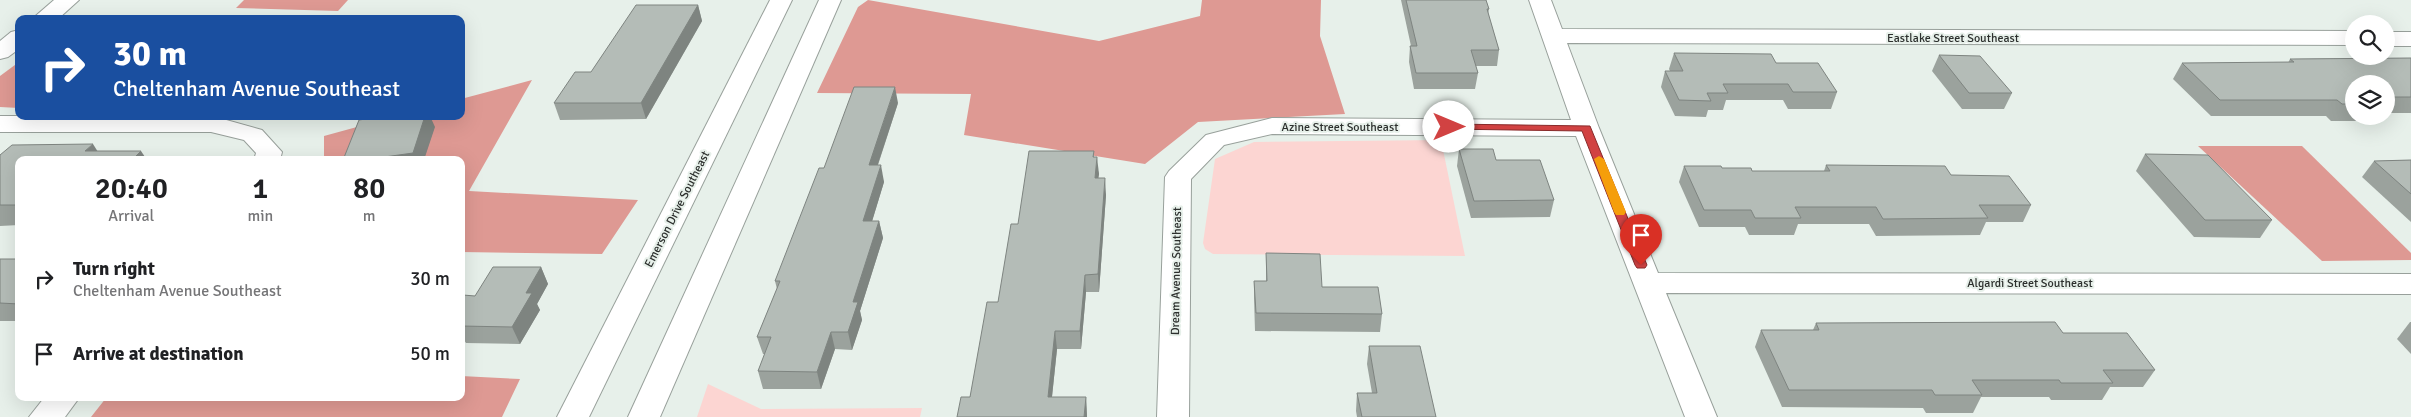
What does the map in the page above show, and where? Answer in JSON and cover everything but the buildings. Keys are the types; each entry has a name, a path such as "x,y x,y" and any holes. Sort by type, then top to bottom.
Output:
{"street":[{"path":"48,15 68,0"},
{"name":"Emerson Drive Southeast","path":"573,417 781,0"},
{"path":"644,417 830,0"},
{"path":"1540,0 1586,128 1701,417"},
{"path":"0,36 15,36"},
{"name":"Eastlake Street Southeast","path":"1553,36 2345,38"},
{"path":"2395,38 2411,38"},
{"path":"0,52 15,39"},
{"path":"0,124 212,124 253,135 269,152 268,156"},
{"name":"Azine Street Southeast","path":"1215,140 1272,126 1586,128"},
{"name":"Dream Avenue Southeast","path":"1173,417 1178,177 1215,140"},
{"name":"Algardi Street Southeast","path":"1648,283 2411,284"},
{"path":"46,417 60,401"}],"shaded area":[{"path":"244,0 348,0 338,11 236,8"},
{"path":"868,0 1099,41 1200,16 1202,0 1321,0 1320,36 1345,114 1198,122 1145,164 964,135 971,94 817,93 858,7"},
{"path":"15,65 15,108 0,107 0,76"},
{"path":"532,80 469,191 638,200 602,254 465,252 465,156 324,156 324,136 382,120 465,120 465,98"},
{"path":"1441,140 1465,256 1213,254 1205,249 1203,243 1215,159 1254,142"},
{"path":"2198,146 2302,146 2411,253 2411,260 2322,261"},
{"path":"465,376 520,379 502,417 91,417 104,401 465,401"},
{"path":"708,384 761,409 922,408 920,417 697,417"}],"slow traffic":[{"path":"1599,159 1620,212"}],"route":[{"path":"1449,127 1586,128 1641,265"}]}
